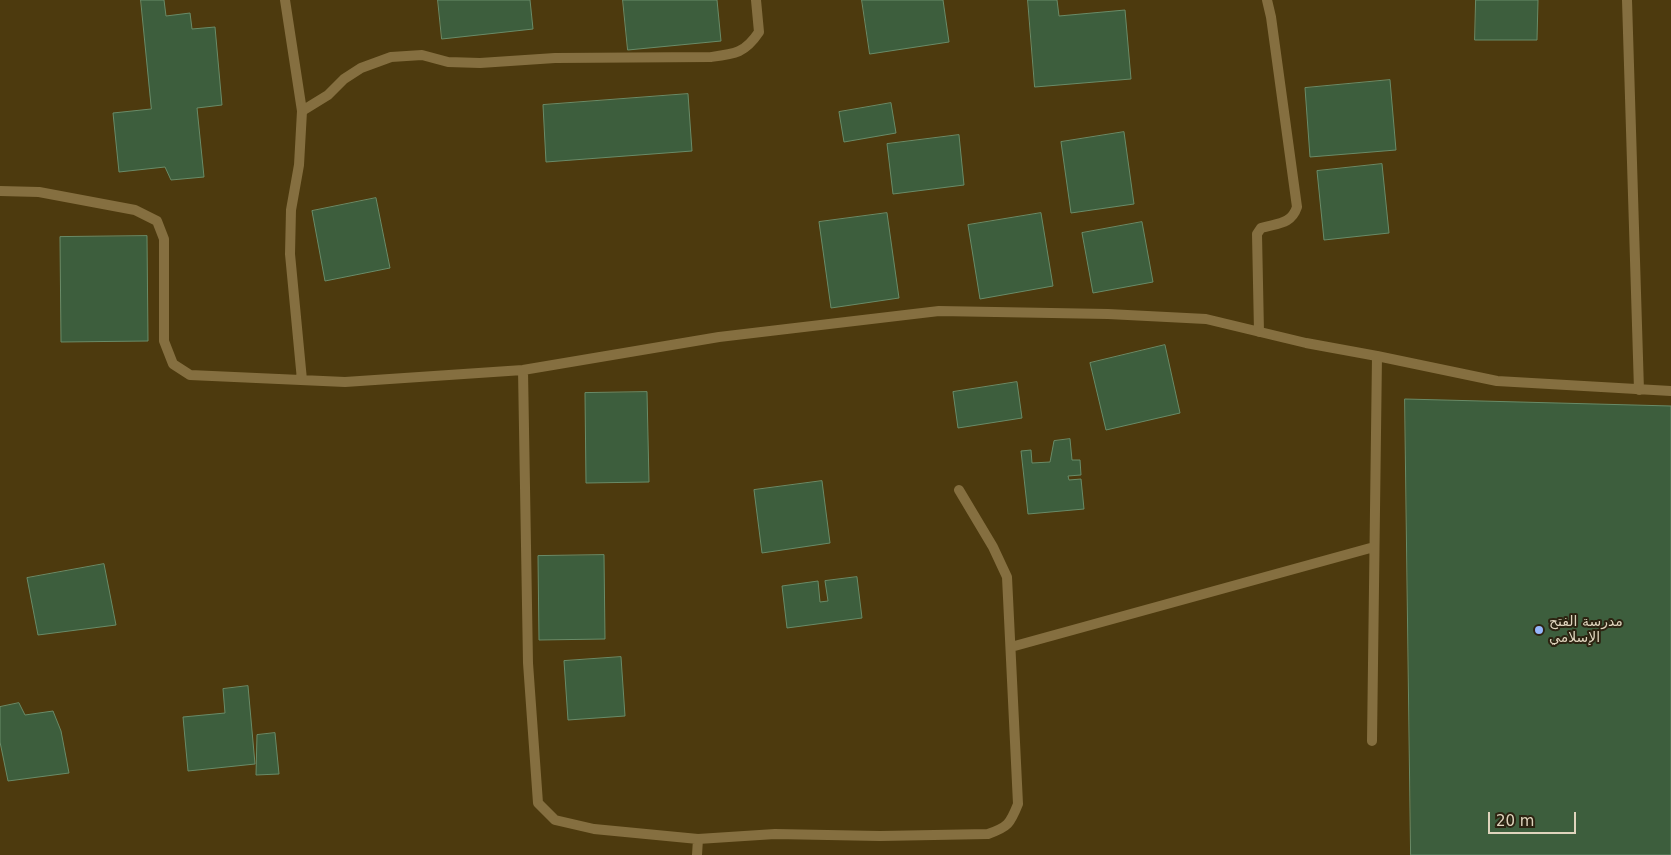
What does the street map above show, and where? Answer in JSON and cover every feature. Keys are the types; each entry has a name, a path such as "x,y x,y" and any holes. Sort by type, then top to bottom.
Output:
{"street":[{"path":"285,0 302,111 299,165 291,210 290,254 302,380"},
{"path":"302,111 328,95 344,79 361,68 391,57 422,55 448,62 480,63 556,58 711,57 732,55 750,44 759,32 756,0"},
{"path":"1259,332 1257,234 1261,228 1287,221 1295,214 1297,207 1272,16 1267,0"},
{"path":"1627,0 1639,390"},
{"path":"0,191 39,192 135,210 157,221 164,239 164,341 173,364 190,375 345,382 523,370 718,336 939,311 1108,314 1206,319 1306,343 1497,382 1671,391"},
{"path":"1372,741 1377,356"},
{"path":"523,370 528,663 538,803 555,820 594,829 698,839 775,834 880,836 988,834 1004,828 1012,821 1018,804 1007,577 993,547 959,490"},
{"path":"1011,647 1374,547"},
{"path":"697,855 698,839"}],"building":[{"path":"141,0 164,0 166,16 190,13 192,29 215,27 222,105 197,108 204,177 171,180 165,167 119,172 113,113 151,109"},
{"path":"438,0 530,0 533,29 442,39"},
{"path":"623,0 717,0 721,41 628,50"},
{"path":"862,0 943,0 949,42 870,54"},
{"path":"1028,0 1057,0 1059,16 1125,10 1131,79 1035,87"},
{"path":"1476,0 1538,0 1537,40 1475,40"},
{"path":"1390,80 1396,150 1310,157 1305,88"},
{"path":"688,94 692,151 546,162 543,105"},
{"path":"891,103 896,133 844,142 839,112"},
{"path":"1124,132 1134,204 1071,213 1061,142"},
{"path":"959,135 964,185 893,194 887,144"},
{"path":"1382,164 1389,233 1324,240 1317,171"},
{"path":"376,198 390,268 325,281 312,211"},
{"path":"887,213 899,298 831,308 819,222"},
{"path":"1041,213 1053,286 980,299 968,225"},
{"path":"1142,222 1153,282 1093,293 1082,233"},
{"path":"147,236 148,341 61,342 60,237"},
{"path":"1165,345 1180,413 1106,430 1090,363"},
{"path":"1017,382 1022,418 958,428 953,392"},
{"path":"647,392 649,482 586,483 585,393"},
{"name":"مدرسة الفتح الإسلامي","path":"1405,399 1671,406 1671,855 1411,855"},
{"path":"1070,439 1072,460 1080,460 1081,475 1068,476 1069,480 1081,479 1084,509 1028,514 1021,451 1031,450 1032,463 1050,462 1054,441"},
{"path":"822,481 830,543 762,553 754,490"},
{"path":"604,555 605,639 539,640 538,556"},
{"path":"104,564 116,625 38,635 27,578"},
{"path":"857,577 862,618 787,628 782,586 818,581 820,602 828,601 825,581"},
{"path":"621,657 625,716 568,720 564,661"},
{"path":"248,686 255,764 188,771 183,717 225,713 223,689"},
{"path":"19,703 25,715 53,711 61,731 69,773 8,781 0,742 0,707"},
{"path":"275,733 279,774 256,775 257,735"}],"place":[{"name":"مدرسة الفتح الإسلامي","path":"1539,630"}]}
